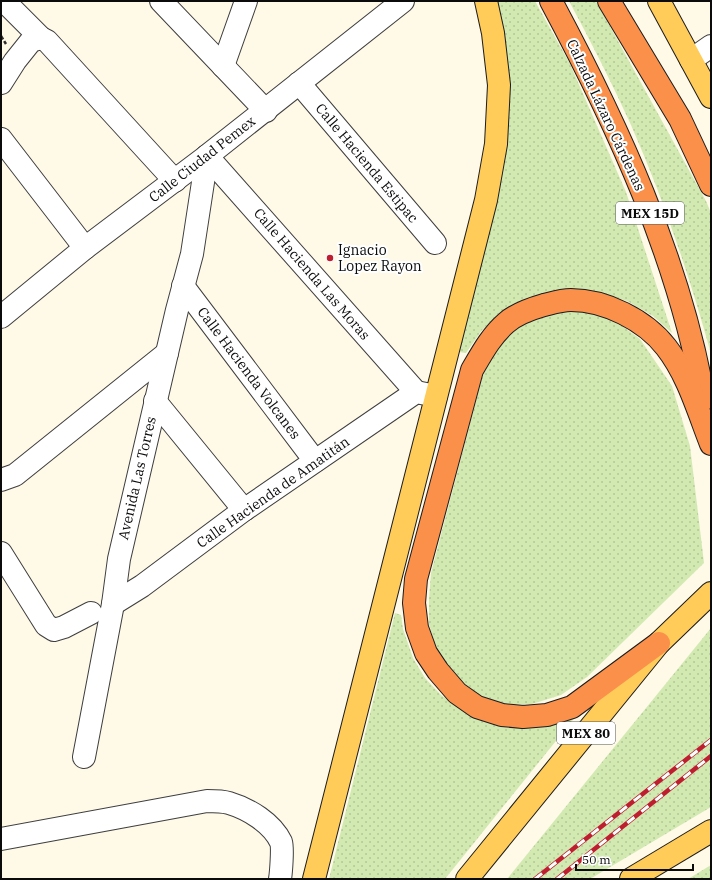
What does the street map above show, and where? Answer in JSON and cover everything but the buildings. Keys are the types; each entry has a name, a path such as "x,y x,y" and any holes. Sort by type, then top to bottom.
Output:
{"highway":[{"name":"Calzada Lázaro Cárdenas","path":"551,1 622,143 660,237 687,321 711,439"},
{"path":"609,1 680,119 711,165"},
{"path":"680,119 711,185"},
{"path":"660,643 572,707 547,715 523,718 502,715 477,707 457,692 438,671 426,653 417,628 414,603 416,579 472,370 498,330 506,322 532,308 569,300 584,301 626,314 645,327 661,341 677,363 686,380 711,444"}],"main road":[{"path":"314,879 426,394 486,200 496,144 499,85 493,33 486,1"},
{"path":"659,1 711,97"},
{"name":"MEX 80","path":"467,879 660,643 711,593"},
{"path":"631,879 711,832"}],"street":[{"path":"4,1 41,38 47,41 175,181"},
{"path":"223,66 246,1"},
{"name":"Calle Ciudad Pemex","path":"1,317 85,248 208,156 403,1"},
{"path":"169,5 223,66 266,110"},
{"path":"1,83 15,61 31,41 41,38"},
{"path":"691,60 711,46"},
{"name":"Calle Hacienda Estipac","path":"300,83 435,243"},
{"path":"1,139 85,248"},
{"name":"Calle Hacienda Las Moras","path":"208,156 426,394"},
{"name":"Avenida Las Torres","path":"84,757 113,604 118,559 155,401 192,254 208,156"},
{"name":"Calle Hacienda Volcanes","path":"184,286 315,461"},
{"path":"1,480 15,475 167,353"},
{"name":"Calle Hacienda de Amatitán","path":"113,604 142,586 244,510 315,461 426,394"},
{"path":"155,401 244,510"},
{"path":"1,553 46,625 50,628 54,630 64,627 91,613"},
{"path":"1,839 207,801 228,803 253,813 268,824 282,843 280,879"}],"green space":[{"path":"496,1 535,1 570,64 626,192 672,333 653,316 627,301 584,290 559,290 534,296 506,309 482,330 466,353 459,352 502,173"},
{"path":"569,1 596,1 706,201 711,213 711,354 675,238 643,153 609,78"},
{"path":"582,311 598,314 614,320 640,339 672,386 690,446 704,563 587,677 561,695 532,704 513,705 494,701 473,692 456,679 436,649 429,624 431,573 482,378 488,365 503,343 522,326 546,315"},
{"path":"395,613 401,615 403,629 413,658 425,678 441,695 465,712 538,726 565,721 576,716 445,879 329,879"},
{"path":"711,628 711,807 590,879 507,879"},
{"path":"711,865 711,879 688,879"}],"railway":[{"path":"535,879 711,740"},
{"path":"557,879 711,756"}],"place":[{"name":"Ignacio Lopez Rayon","path":"330,258"}]}
